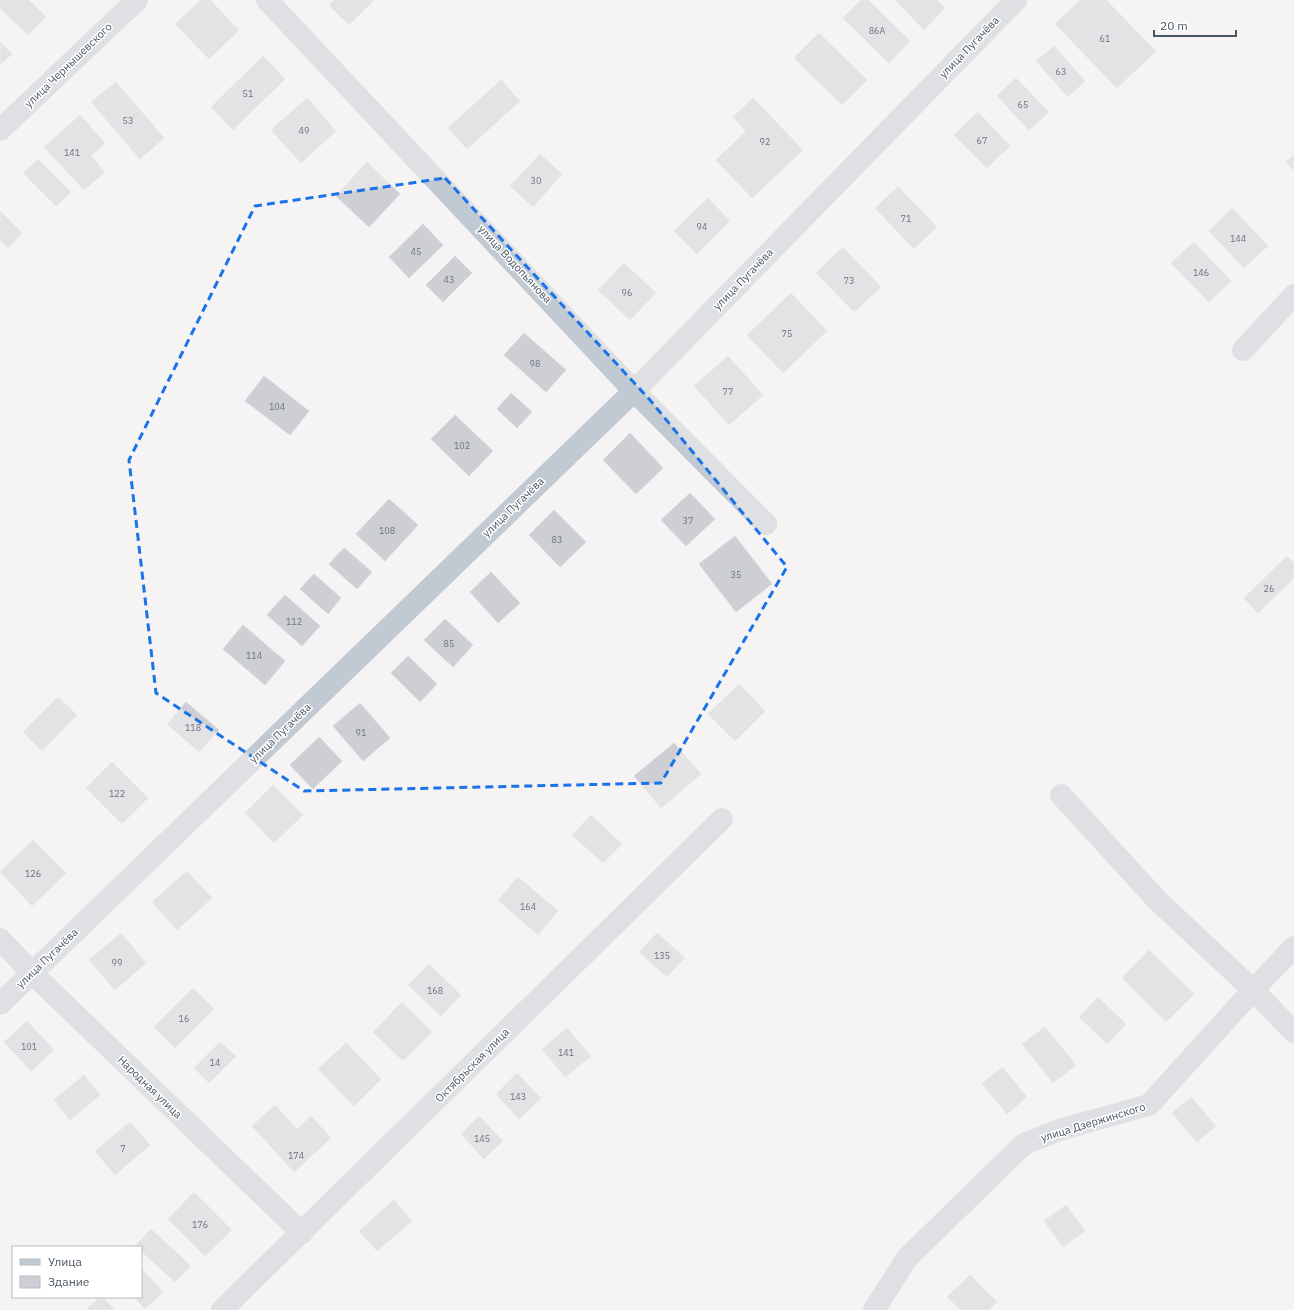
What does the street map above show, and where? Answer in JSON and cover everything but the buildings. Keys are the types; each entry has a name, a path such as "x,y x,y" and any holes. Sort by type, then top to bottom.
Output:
{"street":[{"name":"улица Чернышевского","path":"0,130 137,0"},
{"name":"улица Водопьянова","path":"268,0 634,390 766,524"},
{"name":"улица Пугачёва","path":"0,1004 634,390 1016,0"},
{"path":"1243,350 1294,295"},
{"path":"1061,795 1157,900 1253,990 1294,1032"},
{"name":"Октябрьская улица","path":"222,1310 722,819"},
{"name":"Народная улица","path":"0,939 32,973 302,1233"},
{"name":"улица Дзержинского","path":"874,1310 907,1258 1024,1144 1062,1129 1149,1105 1294,947"}],"highlighted area":[{"path":"445,178 650,400 787,567 661,783 304,791 156,693 129,460 255,206"}]}
